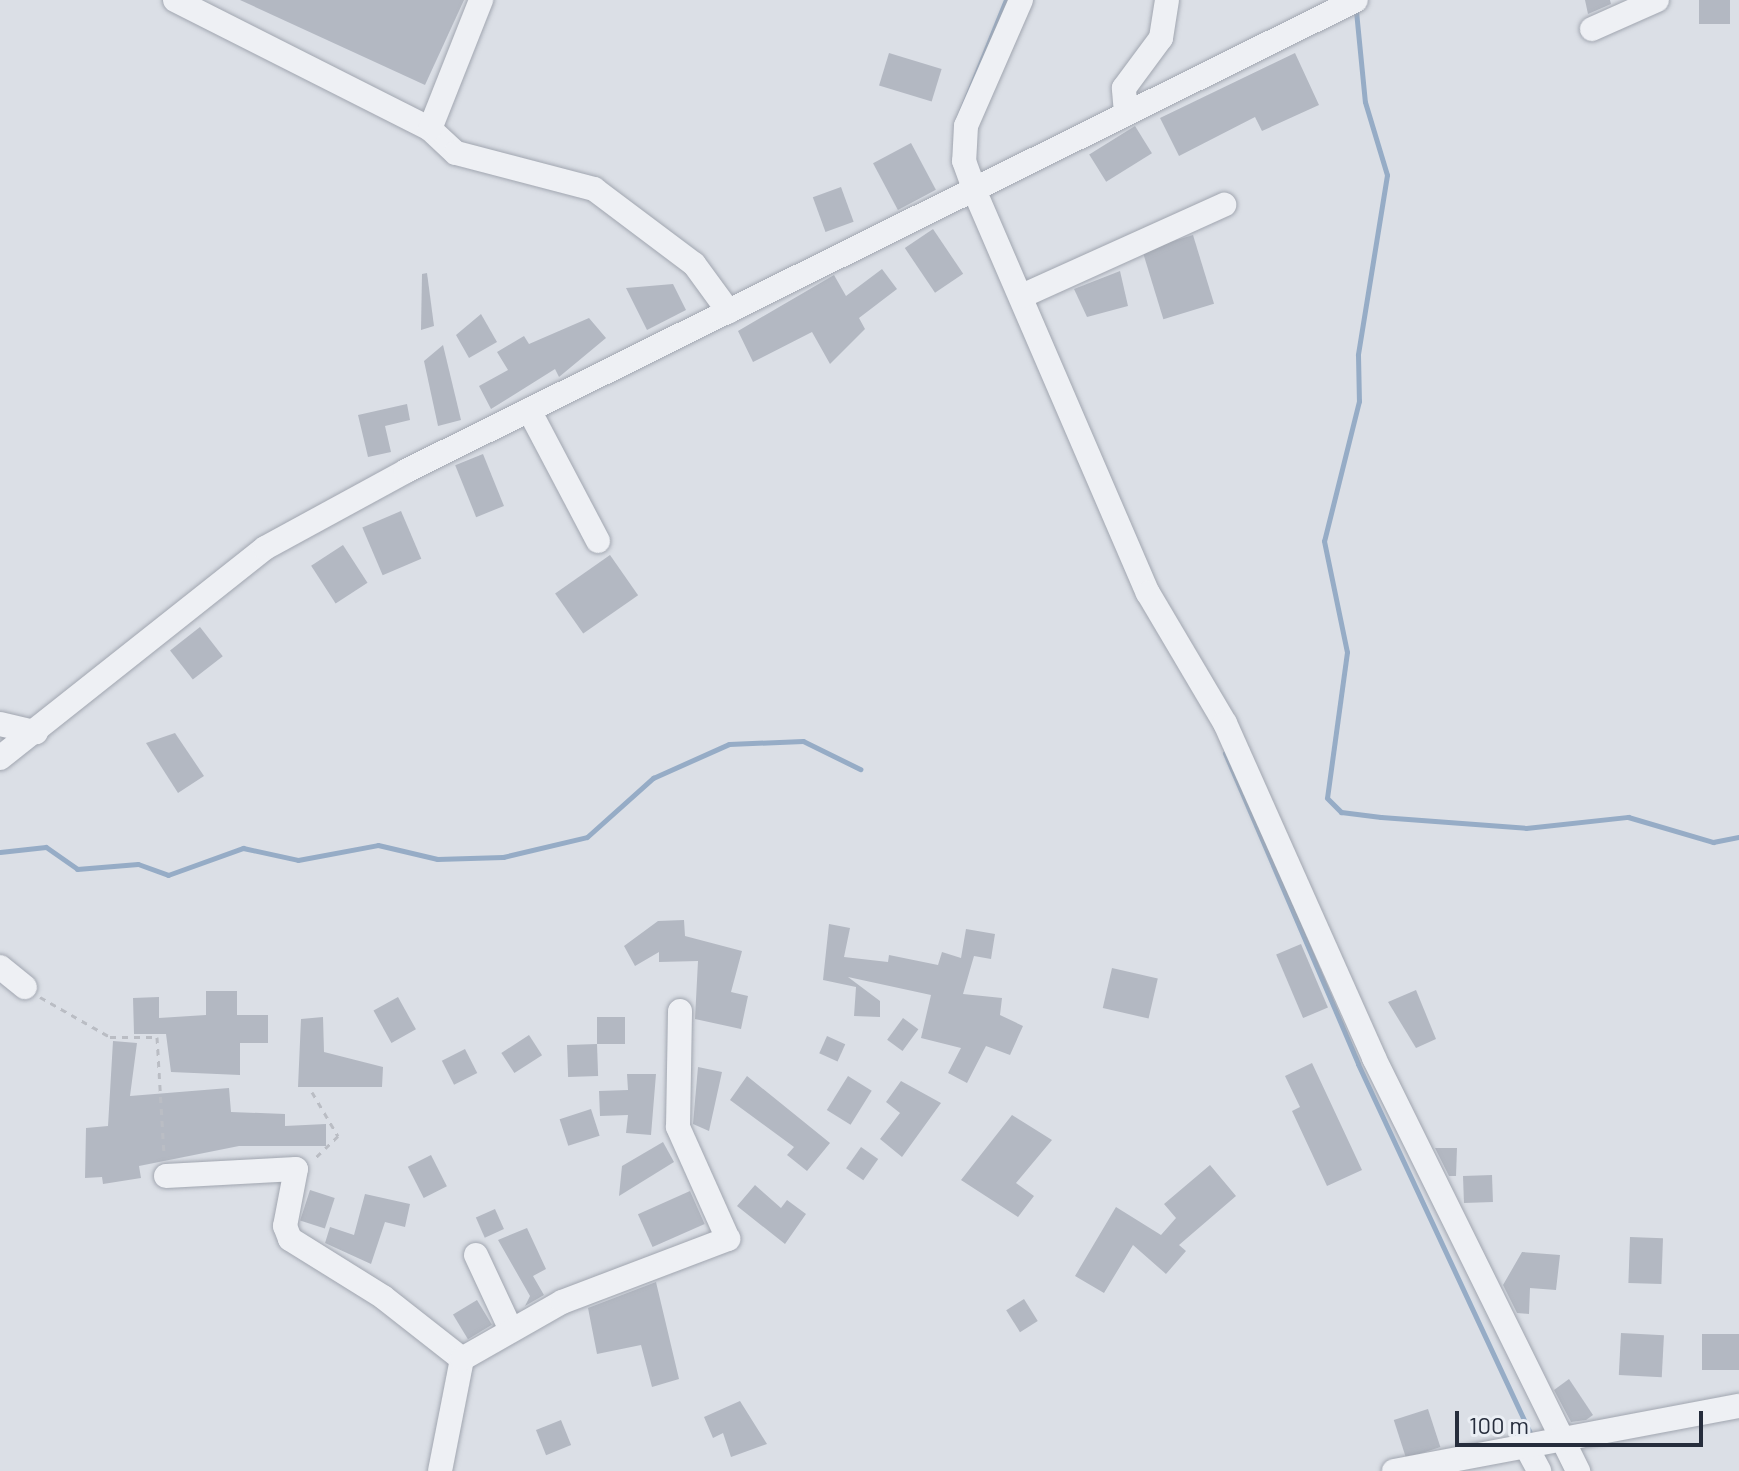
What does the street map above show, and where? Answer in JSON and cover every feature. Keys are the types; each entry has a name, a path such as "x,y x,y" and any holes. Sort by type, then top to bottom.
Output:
{"street":[{"path":"175,0 221,11 430,129 456,153 594,189 694,264 729,312"},
{"path":"430,129 481,0"},
{"path":"1021,0 966,126 964,161 975,192 1148,593 1225,723 1374,1058 1578,1471"},
{"path":"1126,113 1124,88 1161,38 1167,0"},
{"path":"0,758 265,548 529,410 975,192 1126,113 1356,0"},
{"path":"1592,29 1657,0"},
{"path":"1022,296 1224,205"},
{"path":"529,410 598,541"},
{"path":"0,724 36,732"},
{"path":"0,967 25,987"},
{"path":"440,1471 462,1359 510,1328 728,1239 678,1127 680,1011"},
{"path":"166,1176 296,1169 285,1226 290,1239 383,1297 462,1359"},
{"path":"476,1255 510,1328"},
{"path":"1394,1471 1739,1406"},
{"path":"1527,1448 1539,1471"}],"path":[{"path":"25,987 110,1037 157,1037 166,1176"},
{"path":"296,1169 338,1136 312,1092"}],"building":[{"path":"240,0 464,0 425,85"},
{"path":"1585,0 1610,0 1611,4 1588,14"},
{"path":"1699,0 1730,0 1730,24 1699,24"},
{"path":"889,53 942,69 932,102 879,86"},
{"path":"1295,53 1319,105 1262,131 1255,117 1179,156 1160,118"},
{"path":"1135,126 1152,153 1106,182 1089,155"},
{"path":"911,143 936,190 898,210 873,163"},
{"path":"841,187 854,222 825,232 813,197"},
{"path":"933,229 963,274 935,293 905,248"},
{"path":"1193,235 1214,304 1163,319 1142,250"},
{"path":"882,269 897,289 859,318 865,329 830,364 812,332 753,362 738,331 834,275 846,296"},
{"path":"1120,271 1128,306 1087,317 1074,289"},
{"path":"427,273 434,326 421,330 422,274"},
{"path":"673,284 686,310 647,330 626,288"},
{"path":"481,314 497,342 469,358 456,335"},
{"path":"589,318 606,338 559,377 555,369 491,409 479,386 508,370 497,352 524,336 529,344"},
{"path":"443,345 461,420 438,426 424,361"},
{"path":"407,404 410,420 385,426 391,452 368,457 358,415"},
{"path":"483,454 504,506 476,517 455,465"},
{"path":"401,511 421,559 383,575 362,527"},
{"path":"343,545 368,583 336,603 311,566"},
{"path":"610,555 638,595 583,634 555,593"},
{"path":"200,627 223,656 193,680 170,650"},
{"path":"175,733 204,776 178,793 146,743"},
{"path":"684,920 685,936 742,951 731,992 748,996 741,1029 695,1019 698,961 659,962 659,952 635,966 624,946 658,921"},
{"path":"829,924 850,928 844,957 888,962 889,955 938,965 942,952 961,958 966,929 995,934 991,959 974,956 963,994 1002,998 1000,1015 1023,1026 1010,1055 986,1046 967,1083 948,1073 961,1048 921,1038 931,995 848,977 880,1001 880,1017 854,1016 856,987 823,980"},
{"path":"1301,944 1328,1008 1303,1018 1276,955"},
{"path":"1112,968 1158,979 1149,1019 1103,1008"},
{"path":"1416,990 1436,1039 1416,1048 1388,1002"},
{"path":"206,991 237,991 237,1015 268,1015 268,1043 240,1043 240,1075 171,1072 166,1034 134,1034 133,998 159,997 159,1018 206,1015"},
{"path":"398,997 416,1029 391,1043 374,1011"},
{"path":"323,1017 324,1052 383,1067 382,1087 298,1087 301,1019"},
{"path":"597,1017 625,1017 625,1044 597,1044"},
{"path":"903,1018 918,1029 903,1051 887,1040"},
{"path":"529,1035 542,1055 514,1073 501,1053"},
{"path":"827,1036 845,1044 838,1061 819,1053"},
{"path":"113,1041 137,1043 130,1096 229,1088 231,1112 285,1114 285,1126 326,1124 326,1146 239,1146 139,1166 141,1178 103,1184 102,1177 85,1178 86,1128 108,1126"},
{"path":"597,1044 598,1076 568,1077 567,1045"},
{"path":"465,1049 477,1073 454,1085 442,1061"},
{"path":"1312,1063 1362,1170 1327,1186 1292,1111 1300,1107 1285,1076"},
{"path":"698,1067 722,1072 709,1131 693,1124"},
{"path":"627,1074 656,1074 651,1135 626,1133 628,1115 600,1116 599,1091 628,1090"},
{"path":"747,1076 830,1143 807,1171 787,1155 794,1147 730,1100"},
{"path":"848,1076 872,1091 851,1125 827,1110"},
{"path":"901,1081 941,1103 902,1157 880,1139 900,1113 886,1102"},
{"path":"591,1109 600,1136 568,1146 560,1119"},
{"path":"1012,1115 1052,1140 1016,1183 1034,1196 1018,1217 961,1180"},
{"path":"663,1142 674,1162 619,1196 622,1166"},
{"path":"861,1147 878,1159 863,1180 846,1168"},
{"path":"1435,1148 1457,1148 1456,1176 1449,1176"},
{"path":"431,1155 447,1186 424,1198 408,1167"},
{"path":"1210,1165 1236,1196 1179,1245 1186,1251 1166,1274 1133,1245 1104,1293 1075,1276 1116,1207 1161,1235 1176,1218 1164,1204"},
{"path":"1492,1175 1493,1202 1464,1203 1463,1176"},
{"path":"755,1185 781,1208 787,1200 806,1214 785,1244 737,1206"},
{"path":"310,1190 335,1198 325,1228 300,1220"},
{"path":"690,1191 705,1224 653,1247 638,1214"},
{"path":"365,1194 410,1204 405,1227 385,1222 371,1264 325,1243 330,1227 354,1235"},
{"path":"495,1209 504,1229 485,1238 476,1218"},
{"path":"527,1228 546,1269 533,1276 544,1295 525,1306 530,1296 498,1240"},
{"path":"1630,1237 1663,1238 1661,1284 1628,1283"},
{"path":"1522,1252 1560,1255 1556,1290 1530,1288 1529,1314 1517,1313 1503,1285"},
{"path":"656,1282 679,1379 652,1387 641,1345 597,1354 588,1308"},
{"path":"1024,1299 1038,1321 1020,1332 1006,1310"},
{"path":"477,1300 492,1325 468,1339 453,1314"},
{"path":"1621,1333 1664,1335 1662,1377 1619,1375"},
{"path":"1702,1334 1739,1334 1739,1370 1702,1370"},
{"path":"1569,1379 1593,1415 1586,1420 1571,1422 1554,1390"},
{"path":"740,1401 767,1444 731,1457 723,1433 713,1438 704,1417"},
{"path":"1428,1409 1440,1447 1406,1458 1394,1420"},
{"path":"561,1420 571,1445 546,1455 536,1430"}],"waterway":[{"path":"957,121 1006,0"},
{"path":"1356,11 1365,102 1387,175 1358,355 1359,401 1324,541 1347,652 1327,798 1341,812 1381,817 1526,828 1628,817 1713,842 1739,837"},
{"path":"0,852 46,847 77,869 138,864 168,875 243,848 298,860 378,845 437,859 503,857 587,837 653,778 729,744 803,741 860,769"},
{"path":"1225,753 1358,1064 1532,1437"}]}
